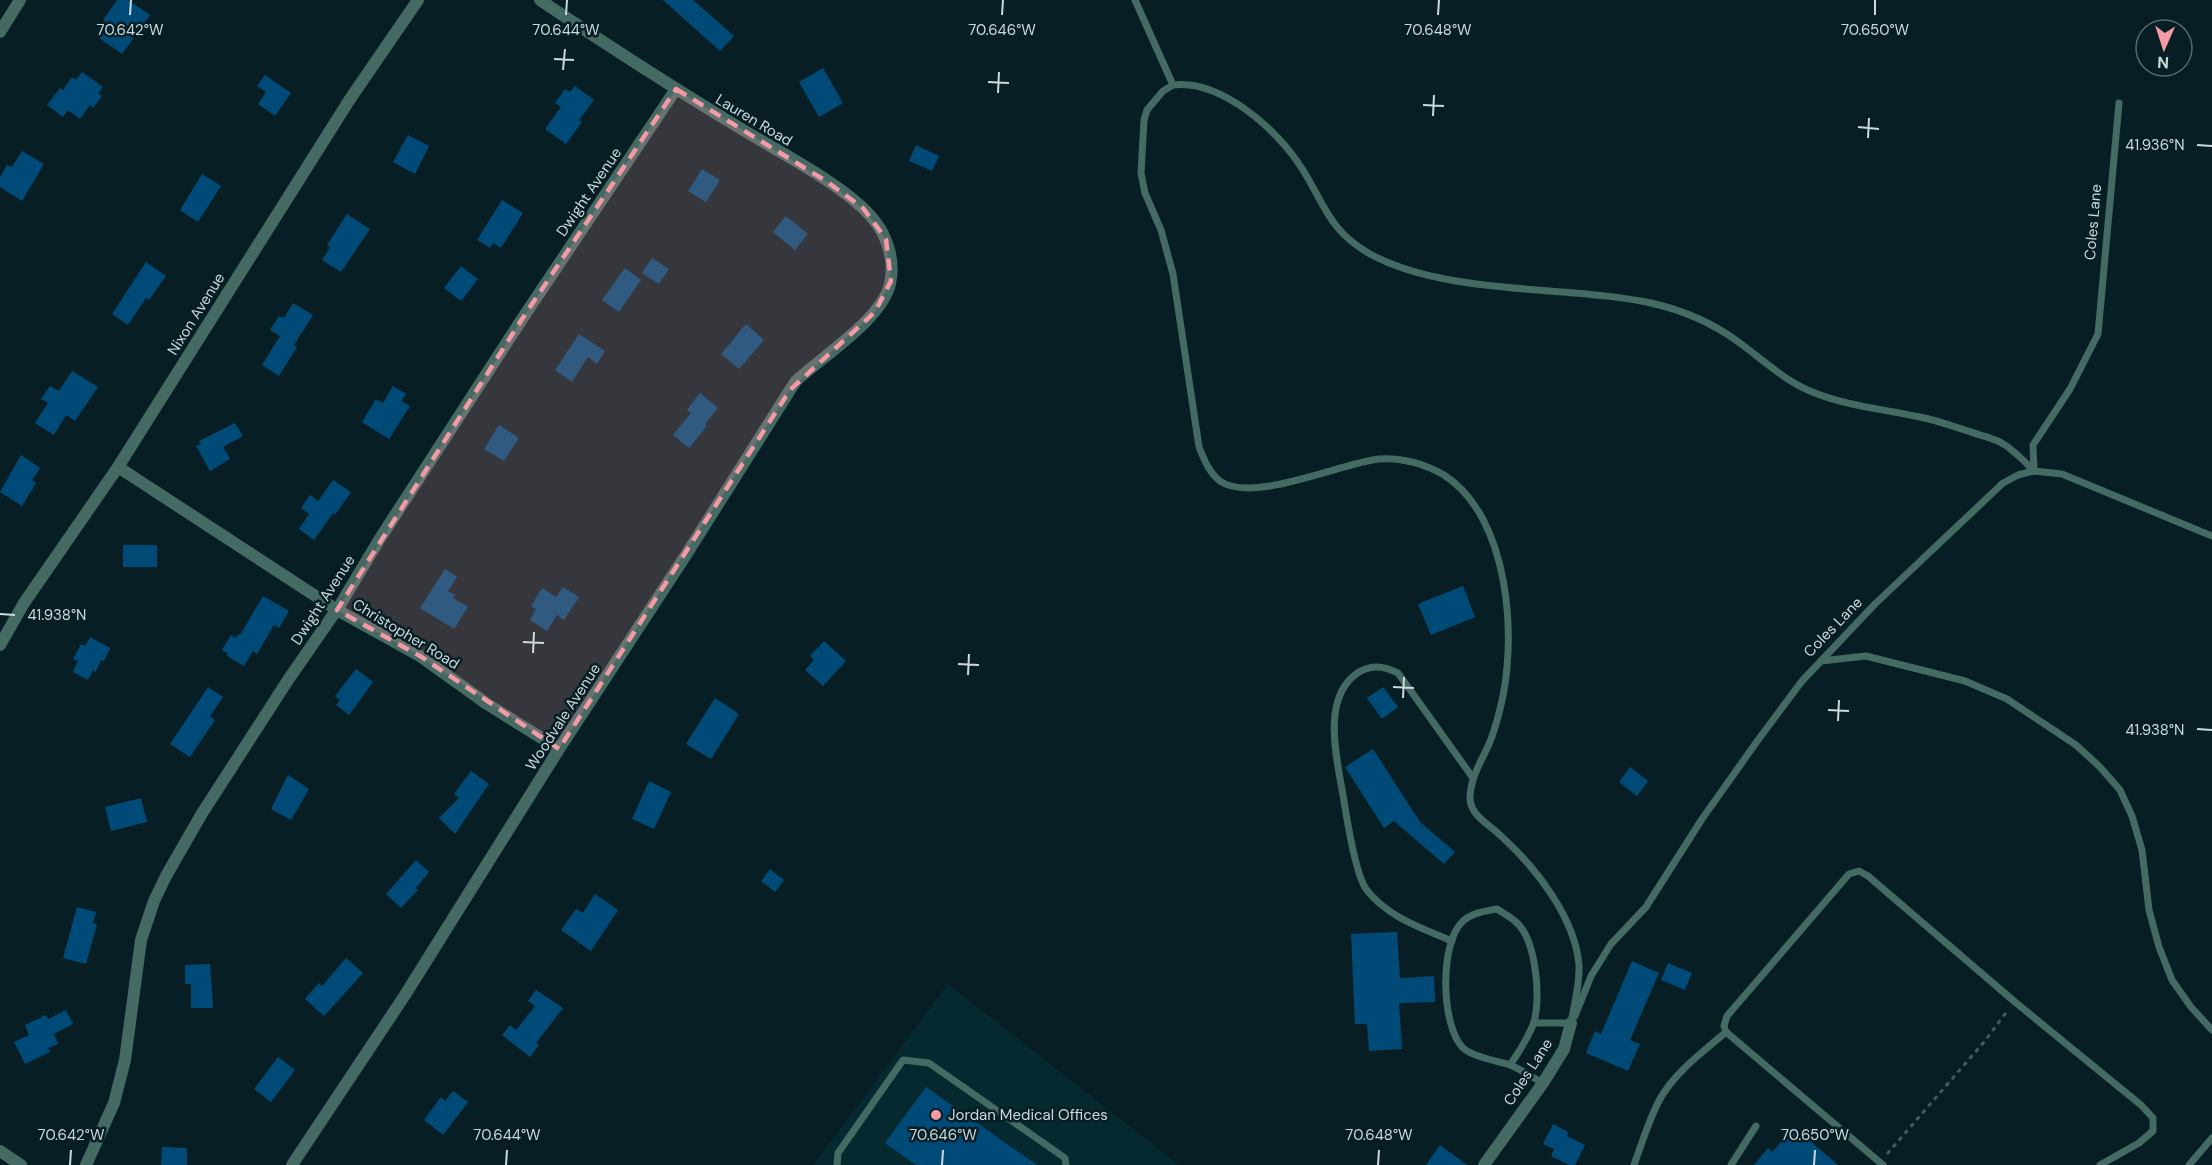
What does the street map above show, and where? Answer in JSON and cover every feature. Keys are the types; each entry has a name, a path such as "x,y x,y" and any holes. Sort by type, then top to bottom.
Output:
{"street":[{"path":"0,32 21,0"},
{"name":"Nixon Avenue","path":"0,645 24,603 118,467 350,99 418,0"},
{"name":"Lauren Road","path":"540,0 676,89 826,181 873,218 886,239 891,260 891,281 881,304"},
{"name":"Dwight Avenue","path":"86,1165 114,1103 125,1060 141,939 154,901 166,876 201,815 288,680 337,610 379,540 522,319 676,89"},
{"name":"Woodvale Avenue","path":"292,1165 405,995 559,749 796,381 858,329 881,304"},
{"name":"Christopher Road","path":"118,467 337,610 420,656 488,705 559,749"},
{"name":"Coles Lane","path":"1484,1165 1543,1083 1564,1049 1570,1023"},
{"path":"0,1151 21,1165"}],"lane":[{"path":"1135,0 1173,85"},
{"path":"1534,1023 1570,1023 1579,966 1576,946 1552,896 1533,868 1473,810 1470,800 1473,778 1490,743 1501,708 1507,674 1509,628 1507,597 1494,548 1483,521 1467,496 1445,476 1430,468 1397,460 1366,461 1335,468 1294,482 1245,487 1231,486 1220,481 1204,461 1199,447 1173,274 1161,230 1145,193 1141,173 1144,120 1148,110 1163,91 1173,85 1194,85 1216,92 1257,120 1294,157 1329,218 1339,230 1357,245 1386,261 1410,270 1453,279 1620,298 1671,308 1714,326 1781,375 1806,389 1838,401 1922,417 1991,438 2013,451 2034,471 2062,474 2212,536"},
{"name":"Coles Lane","path":"1570,1023 1591,976 1611,944 1646,907 1702,819 1802,681 1875,604 1995,489 2010,478 2034,471 2033,445 2070,389 2098,334 2119,103"},
{"path":"1821,661 1866,656 1965,681 2007,699 2076,745 2100,767 2120,790 2132,816 2142,850 2149,910 2159,947 2172,980 2191,1008 2212,1030"},
{"path":"1452,941 1380,905 1364,887 1349,833 1335,739 1336,704 1342,688 1351,677 1364,669 1384,666 1398,673 1473,778"},
{"path":"1882,1164 1726,1032 1724,1026 1727,1016 1849,874 1859,871 1868,876 2015,1002 2141,1105 2153,1118 2153,1131 2139,1143 2100,1165"},
{"path":"1510,1065 1522,1048 1534,1023 1539,993 1529,943 1518,923 1497,909 1476,913 1462,922 1452,941 1446,962 1449,1017 1454,1034 1464,1049 1510,1065 1543,1083"},
{"path":"1634,1165 1660,1098 1697,1058 1726,1032"},
{"path":"837,1165 838,1153 903,1060 929,1063 1065,1158 1065,1165"},
{"path":"1731,1165 1756,1126"},
{"path":"2189,1165 2212,1138"}],"path":[{"path":"1882,1164 2015,1002"}],"highlighted area":[{"path":"676,89 826,181 863,208 886,239 891,281 875,312 790,390 559,749 420,656 337,610 522,319"}],"shaded area":[{"path":"948,984 1179,1165 813,1165"}],"building":[{"path":"117,0 128,0 150,15 122,54 99,38 109,24 103,20"},
{"path":"663,0 693,0 734,36 720,51"},
{"path":"823,68 843,103 819,117 799,82"},
{"path":"82,72 103,87 98,93 102,96 93,108 90,105 80,119 68,110 63,117 47,105 60,88 63,90 72,77 76,80"},
{"path":"265,75 291,93 275,116 258,104 266,92 257,86"},
{"path":"575,86 594,100 579,120 582,122 566,144 545,129 561,107 555,103 565,89 570,92"},
{"path":"408,135 429,146 415,174 393,162"},
{"path":"916,145 939,156 932,171 909,161"},
{"path":"22,151 44,164 22,201 0,187 0,177 7,165 12,167"},
{"path":"702,169 720,180 706,202 688,191"},
{"path":"202,174 221,186 198,222 180,210"},
{"path":"502,200 523,213 501,248 493,243 490,248 477,240"},
{"path":"347,214 370,229 341,272 322,260 330,247 327,245"},
{"path":"786,216 808,234 795,250 773,232"},
{"path":"652,258 669,269 659,284 642,273"},
{"path":"146,262 166,276 149,300 146,298 128,325 112,314"},
{"path":"461,266 478,279 461,301 444,288"},
{"path":"625,268 641,280 619,312 602,300"},
{"path":"293,303 313,315 294,345 297,347 279,376 262,365 280,336 270,330 279,316 284,318"},
{"path":"746,324 764,340 739,369 721,354"},
{"path":"579,334 605,351 597,364 588,357 572,382 555,370"},
{"path":"72,371 98,387 75,421 66,415 54,435 35,423 48,403 41,399 50,386 59,391"},
{"path":"393,386 406,394 401,401 410,406 389,439 362,422 376,399 383,403"},
{"path":"700,393 718,408 689,448 673,435 691,413 687,410"},
{"path":"235,423 243,436 223,447 230,459 210,471 196,446 201,444 199,441"},
{"path":"499,425 519,438 504,461 484,449"},
{"path":"21,455 40,468 32,480 36,483 22,506 0,492"},
{"path":"333,480 351,492 314,540 299,529 309,514 301,508 310,495 318,501"},
{"path":"123,545 157,545 157,567 123,567"},
{"path":"445,569 457,577 448,591 455,595 453,598 468,607 454,629 420,608"},
{"path":"1463,586 1475,617 1431,635 1418,604"},
{"path":"563,587 579,597 564,620 557,615 547,631 530,620 536,609 531,606 542,588 556,597"},
{"path":"263,596 289,611 279,628 274,625 257,654 253,651 244,666 227,656 228,654 222,650 231,635 236,638 238,634 240,635"},
{"path":"90,637 110,648 104,661 101,660 96,672 93,670 88,680 73,672 78,661 73,659 81,644 85,646"},
{"path":"824,641 846,661 823,686 805,670 814,660 810,656"},
{"path":"356,669 373,682 349,715 336,705 340,700 335,696"},
{"path":"208,687 223,697 210,716 215,720 190,757 170,744"},
{"path":"1383,687 1398,707 1382,719 1367,698"},
{"path":"715,698 739,714 711,759 686,744"},
{"path":"1373,749 1420,822 1455,852 1444,864 1394,821 1384,828 1345,767"},
{"path":"1630,767 1648,781 1637,796 1619,782"},
{"path":"471,771 489,784 455,834 439,818 459,798 454,794"},
{"path":"288,775 309,789 291,820 271,809"},
{"path":"649,781 671,792 654,829 632,819"},
{"path":"141,798 147,822 111,831 105,807"},
{"path":"416,860 429,872 416,888 418,890 401,908 386,894"},
{"path":"770,869 784,880 775,892 761,881"},
{"path":"595,894 618,910 591,951 561,930 576,909 583,913"},
{"path":"77,907 96,912 93,923 97,924 86,964 63,958"},
{"path":"1397,932 1400,978 1434,976 1435,1002 1399,1003 1402,1049 1369,1051 1367,1024 1355,1024 1351,934"},
{"path":"346,958 363,973 324,1016 305,999 319,983 322,986"},
{"path":"1632,961 1659,973 1630,1040 1640,1044 1628,1071 1586,1053 1595,1031 1601,1034"},
{"path":"1668,963 1692,973 1685,990 1661,980"},
{"path":"210,964 213,1008 191,1008 191,984 185,984 185,965"},
{"path":"536,990 563,1008 536,1043 539,1045 530,1057 502,1035 510,1025 516,1030 535,1006 528,1001"},
{"path":"66,1010 73,1024 54,1034 58,1044 48,1048 50,1052 25,1064 14,1042 29,1035 25,1025 46,1015 48,1019"},
{"path":"278,1057 295,1070 271,1102 254,1089"},
{"name":"Jordan Medical Offices","path":"926,1087 1037,1165 916,1165 885,1143"},
{"path":"453,1091 468,1102 443,1135 424,1120 441,1097 445,1101"},
{"path":"1553,1124 1568,1132 1567,1136 1585,1145 1575,1165 1569,1165 1551,1156 1554,1149 1543,1144"},
{"path":"1794,1127 1838,1165 1754,1165 1768,1148 1772,1152"},
{"path":"1440,1145 1467,1165 1426,1165"},
{"path":"162,1147 187,1148 187,1165 161,1165"}],"place":[{"name":"Jordan Medical Offices","path":"936,1115"}]}
